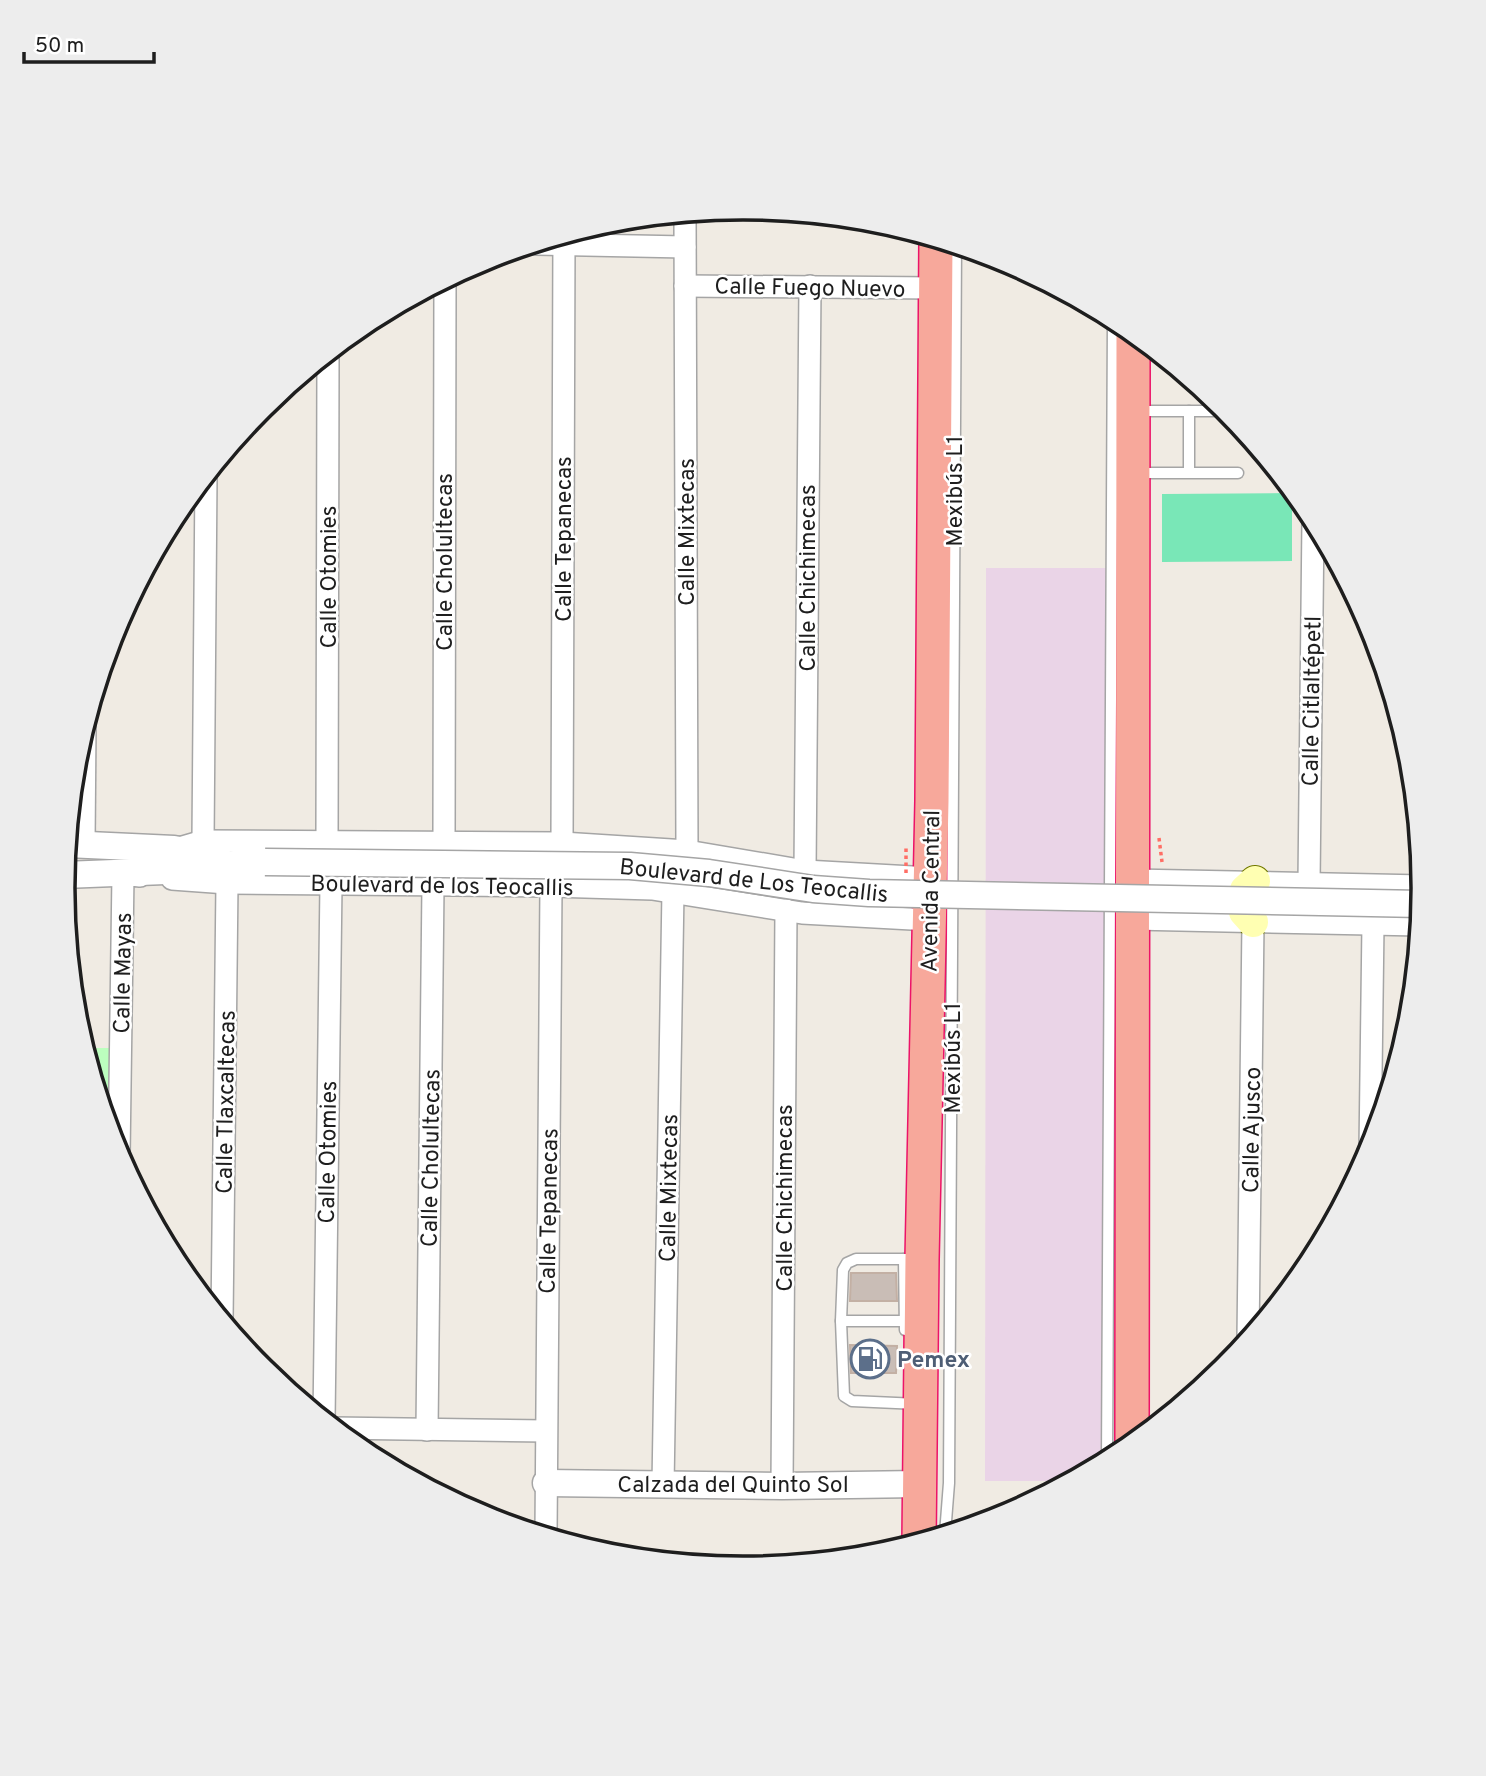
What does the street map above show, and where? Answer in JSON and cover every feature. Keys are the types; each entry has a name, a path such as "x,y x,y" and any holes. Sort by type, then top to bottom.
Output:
{"highway":[{"name":"Avenida Central","path":"919,1532 919,1484 910,1399 910,1330 930,919 918,882 936,249"},
{"path":"1132,1430 1133,919 1148,880 1133,473 1133,346"}],"main road":[{"path":"1253,922 1244,912 1245,890 1255,881"}],"street":[{"name":"Calle Mixtecas","path":"685,223 687,851"},
{"path":"579,241 685,247"},
{"name":"Calle Tepanecas","path":"562,843 564,245"},
{"name":"Calle Fuego Nuevo","path":"685,286 935,288"},
{"name":"Calle Chichimecas","path":"810,286 810,871"},
{"name":"Calle Cholultecas","path":"444,844 445,291"},
{"name":"Calle Otomies","path":"327,843 328,365"},
{"path":"203,841 206,491"},
{"name":"Calle Citlaltépetl","path":"1309,883 1313,541"},
{"name":"Boulevard de los Teocallis","path":"174,849 203,841 562,843 687,851 810,871 918,882"},
{"name":"Boulevard de Los Teocallis","path":"77,844 174,849 260,862"},
{"name":"Boulevard de Los Teocallis","path":"76,875 123,874 260,862 586,864 709,873 813,889 869,893 1410,904"},
{"name":"Boulevard de los Teocallis","path":"794,912 815,907 821,897 821,887 810,871"},
{"name":"Boulevard de los Teocallis","path":"123,874 227,883 551,886 673,891 794,912 930,919"},
{"name":"Calle Mayas","path":"119,1126 123,874"},
{"path":"1148,880 1411,886"},
{"name":"Calle Tlaxcaltecas","path":"222,1306 227,883"},
{"name":"Calle Otomies","path":"324,1408 331,884"},
{"name":"Calle Cholultecas","path":"427,1430 433,885"},
{"name":"Calle Tepanecas","path":"546,1526 551,886"},
{"name":"Calle Mixtecas","path":"663,1485 673,891"},
{"name":"Calle Chichimecas","path":"782,1486 794,912"},
{"path":"1133,919 1409,925"},
{"name":"Calle Ajusco","path":"1248,1324 1253,922"},
{"path":"1370,1115 1373,924"},
{"path":"350,1428 546,1431"},
{"name":"Calzada del Quinto Sol","path":"546,1483 782,1486 919,1484"}],"lane":[{"name":"Mexibús L1","path":"947,1524 956,255"},
{"path":"1107,1447 1113,332"},
{"path":"1133,411 1210,411"},
{"path":"1189,411 1189,472"},
{"path":"1133,473 1238,473"},
{"path":"910,1399 852,1401 844,1396 841,1321 843,1270 847,1263 856,1259 913,1259"},
{"path":"841,1321 910,1330"}],"path":[{"path":"1148,880 1158,827"},
{"path":"906,847 918,882"}],"shaded area":[{"path":"986,568 1109,568 1105,1449 1049,1481 985,1481"}],"green space":[{"path":"1281,493 1292,508 1292,561 1162,562 1162,494"},
{"path":"95,1048 114,1048 113,1109"}],"building":[{"name":"Pemex","path":"851,1273 896,1273 897,1301 850,1301"},
{"name":"Pemex","path":"850,1345 897,1346 896,1373 851,1373"}],"place":[{"name":"Pemex","path":"870,1359"}]}
